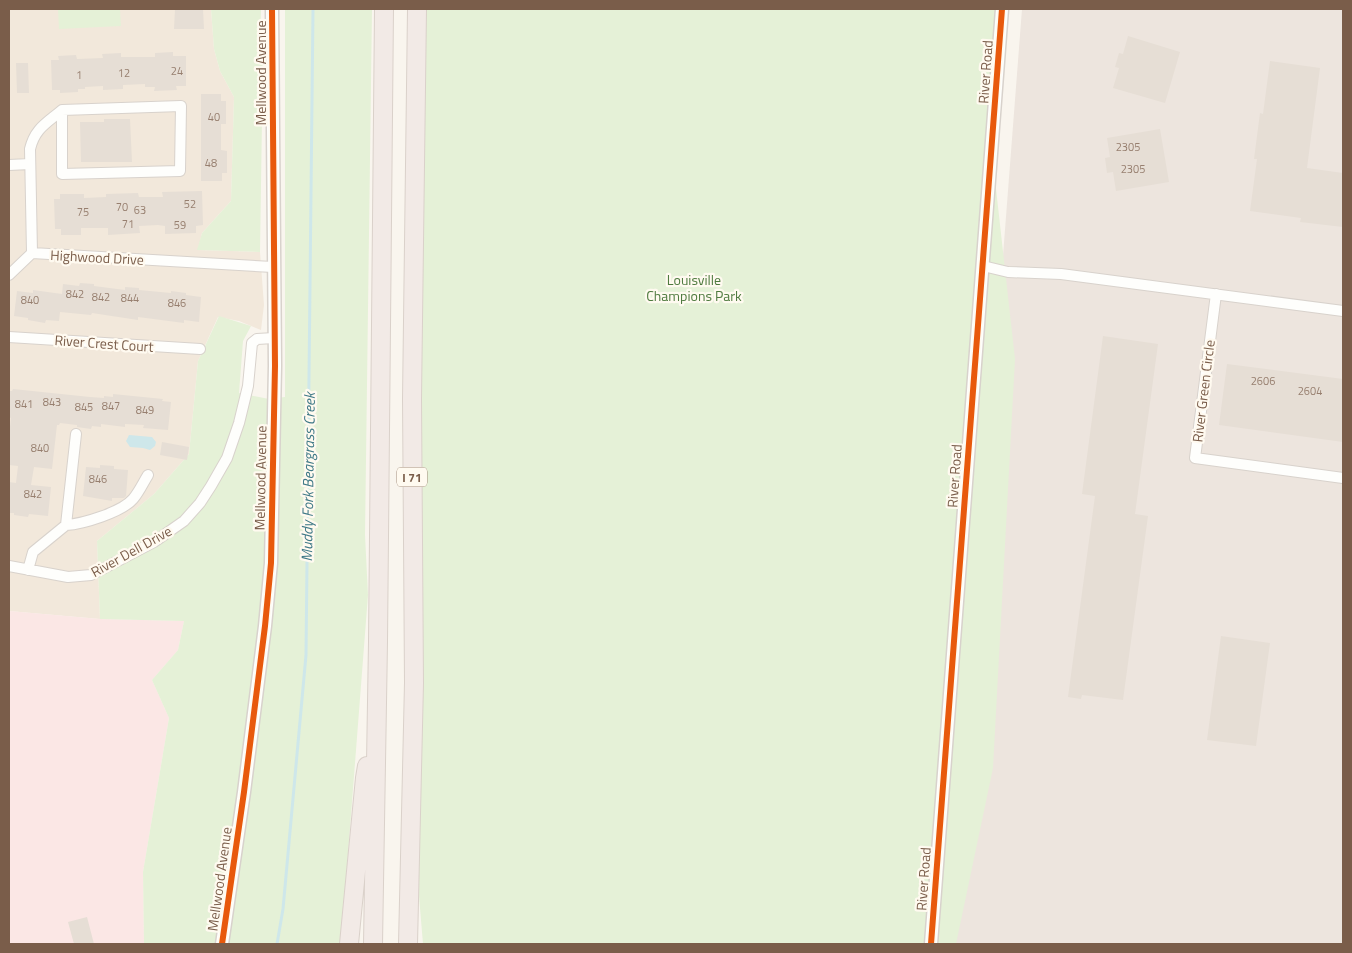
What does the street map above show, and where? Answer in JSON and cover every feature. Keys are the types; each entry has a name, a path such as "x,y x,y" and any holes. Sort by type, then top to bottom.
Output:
{"highway":[{"name":"I 71","path":"373,944 384,9"},
{"name":"I 71","path":"408,944 414,683 412,399 416,9"},
{"path":"414,683 419,944"},
{"path":"349,944 365,778 377,721"}],"street":[{"name":"Mellwood Avenue","path":"222,944 244,792 271,563 274,338 272,9"},
{"name":"River Road","path":"931,944 1002,9"},
{"path":"181,106 180,171 62,174 62,110 181,106"},
{"name":"Highwood Drive","path":"62,110 39,128 33,138 30,149 32,253 273,267"},
{"path":"9,165 30,164"},
{"path":"9,275 32,253"},
{"path":"983,266 1008,272 1061,274 1343,311"},
{"name":"River Green Circle","path":"1216,294 1194,458 1343,478"},
{"name":"River Crest Court","path":"9,337 200,349"},
{"name":"River Dell Drive","path":"9,566 68,577 91,575 154,542 184,521 200,503 227,458 239,424 248,386 252,343 257,339 274,338"},
{"path":"66,525 76,434"},
{"path":"28,570 33,552 66,525 77,524 124,507 134,498 148,475"}],"shaded area":[{"path":"9,9 211,9 214,49 220,71 234,97 231,201 202,233 198,250 260,252 264,305 261,330 239,321 218,317 198,361 189,454 154,494 97,541 100,619 9,611"},
{"path":"1022,9 1343,9 1343,944 950,944"},
{"path":"9,611 100,619 184,621 178,650 152,680 169,718 143,872 144,944 9,944"}],"green space":[{"path":"58,9 120,9 121,26 59,29"},
{"path":"211,9 261,9 260,52 263,52 260,252 197,250 202,233 231,201 234,97 220,71 214,49"},
{"path":"285,9 372,9 365,535 368,595 341,944 144,944 143,872 169,718 152,680 178,650 184,621 100,619 97,541 154,494 189,454 198,361 219,316 251,326 243,341 239,393 269,399 285,397"},
{"name":"Louisville Champions Park","path":"420,9 997,9 988,117 1015,359 993,768 956,944 423,944 419,896 415,169"}],"water":[{"path":"129,435 152,437 156,442 155,446 150,450 130,447 126,441"}],"building":[{"path":"175,9 203,9 204,29 174,29"},
{"path":"1128,36 1180,52 1165,103 1113,88 1119,68 1115,67 1119,53 1123,54"},
{"path":"173,52 173,56 186,56 186,86 176,86 177,90 154,91 155,87 145,87 145,84 123,85 123,89 103,90 103,86 85,87 85,89 78,89 78,92 60,93 60,90 52,90 51,60 59,60 58,56 76,55 77,59 103,58 102,54 121,53 121,57 155,57 155,53"},
{"path":"1270,61 1320,68 1307,168 1343,173 1343,227 1300,222 1301,218 1250,211 1257,159 1254,159 1260,113 1263,114"},
{"path":"16,63 28,63 29,93 17,93"},
{"path":"201,94 221,94 221,101 226,101 226,124 221,124 221,150 227,151 227,173 222,173 222,181 201,181"},
{"path":"104,119 130,119 132,162 81,162 80,122 104,122"},
{"path":"1160,129 1169,182 1116,191 1113,172 1107,173 1105,158 1110,157 1107,138"},
{"path":"202,191 203,225 196,226 196,233 165,234 165,226 158,225 139,226 140,233 108,235 108,228 81,228 81,235 61,235 61,229 55,229 54,199 60,199 60,194 84,194 84,198 106,197 106,194 138,193 139,197 163,197 162,192"},
{"path":"80,283 125,290 125,287 171,293 171,291 201,297 199,322 184,320 184,323 138,317 138,320 92,313 91,315 60,312 59,321 46,320 45,323 14,316 17,291 33,293 33,290 62,294 63,284 79,286"},
{"path":"1103,336 1158,344 1135,514 1148,516 1123,700 1082,695 1081,699 1068,697 1095,496 1082,494"},
{"path":"1227,364 1343,379 1343,442 1219,425"},
{"path":"13,389 104,398 104,396 113,397 113,394 163,399 162,401 171,402 168,430 143,428 144,425 125,424 125,427 101,424 101,427 92,426 91,429 60,423 57,425 52,469 34,467 31,485 51,487 48,516 29,514 28,517 14,515 14,513 9,513 9,482 16,483 18,466 9,465 11,418 9,417 9,391"},
{"path":"162,442 189,447 187,460 160,455"},
{"path":"100,465 128,470 126,496 124,498 112,498 112,501 83,496 86,467 100,468"},
{"path":"1221,636 1270,643 1256,746 1207,740"},
{"path":"87,917 94,944 74,944 68,922"}],"waterway":[{"name":"Muddy Fork Beargrass Creek","path":"277,944 283,909 306,655 313,9"}],"cycle path":[{"path":"222,944 244,792 271,563 275,366 272,9"},
{"path":"931,944 1002,9"}]}
